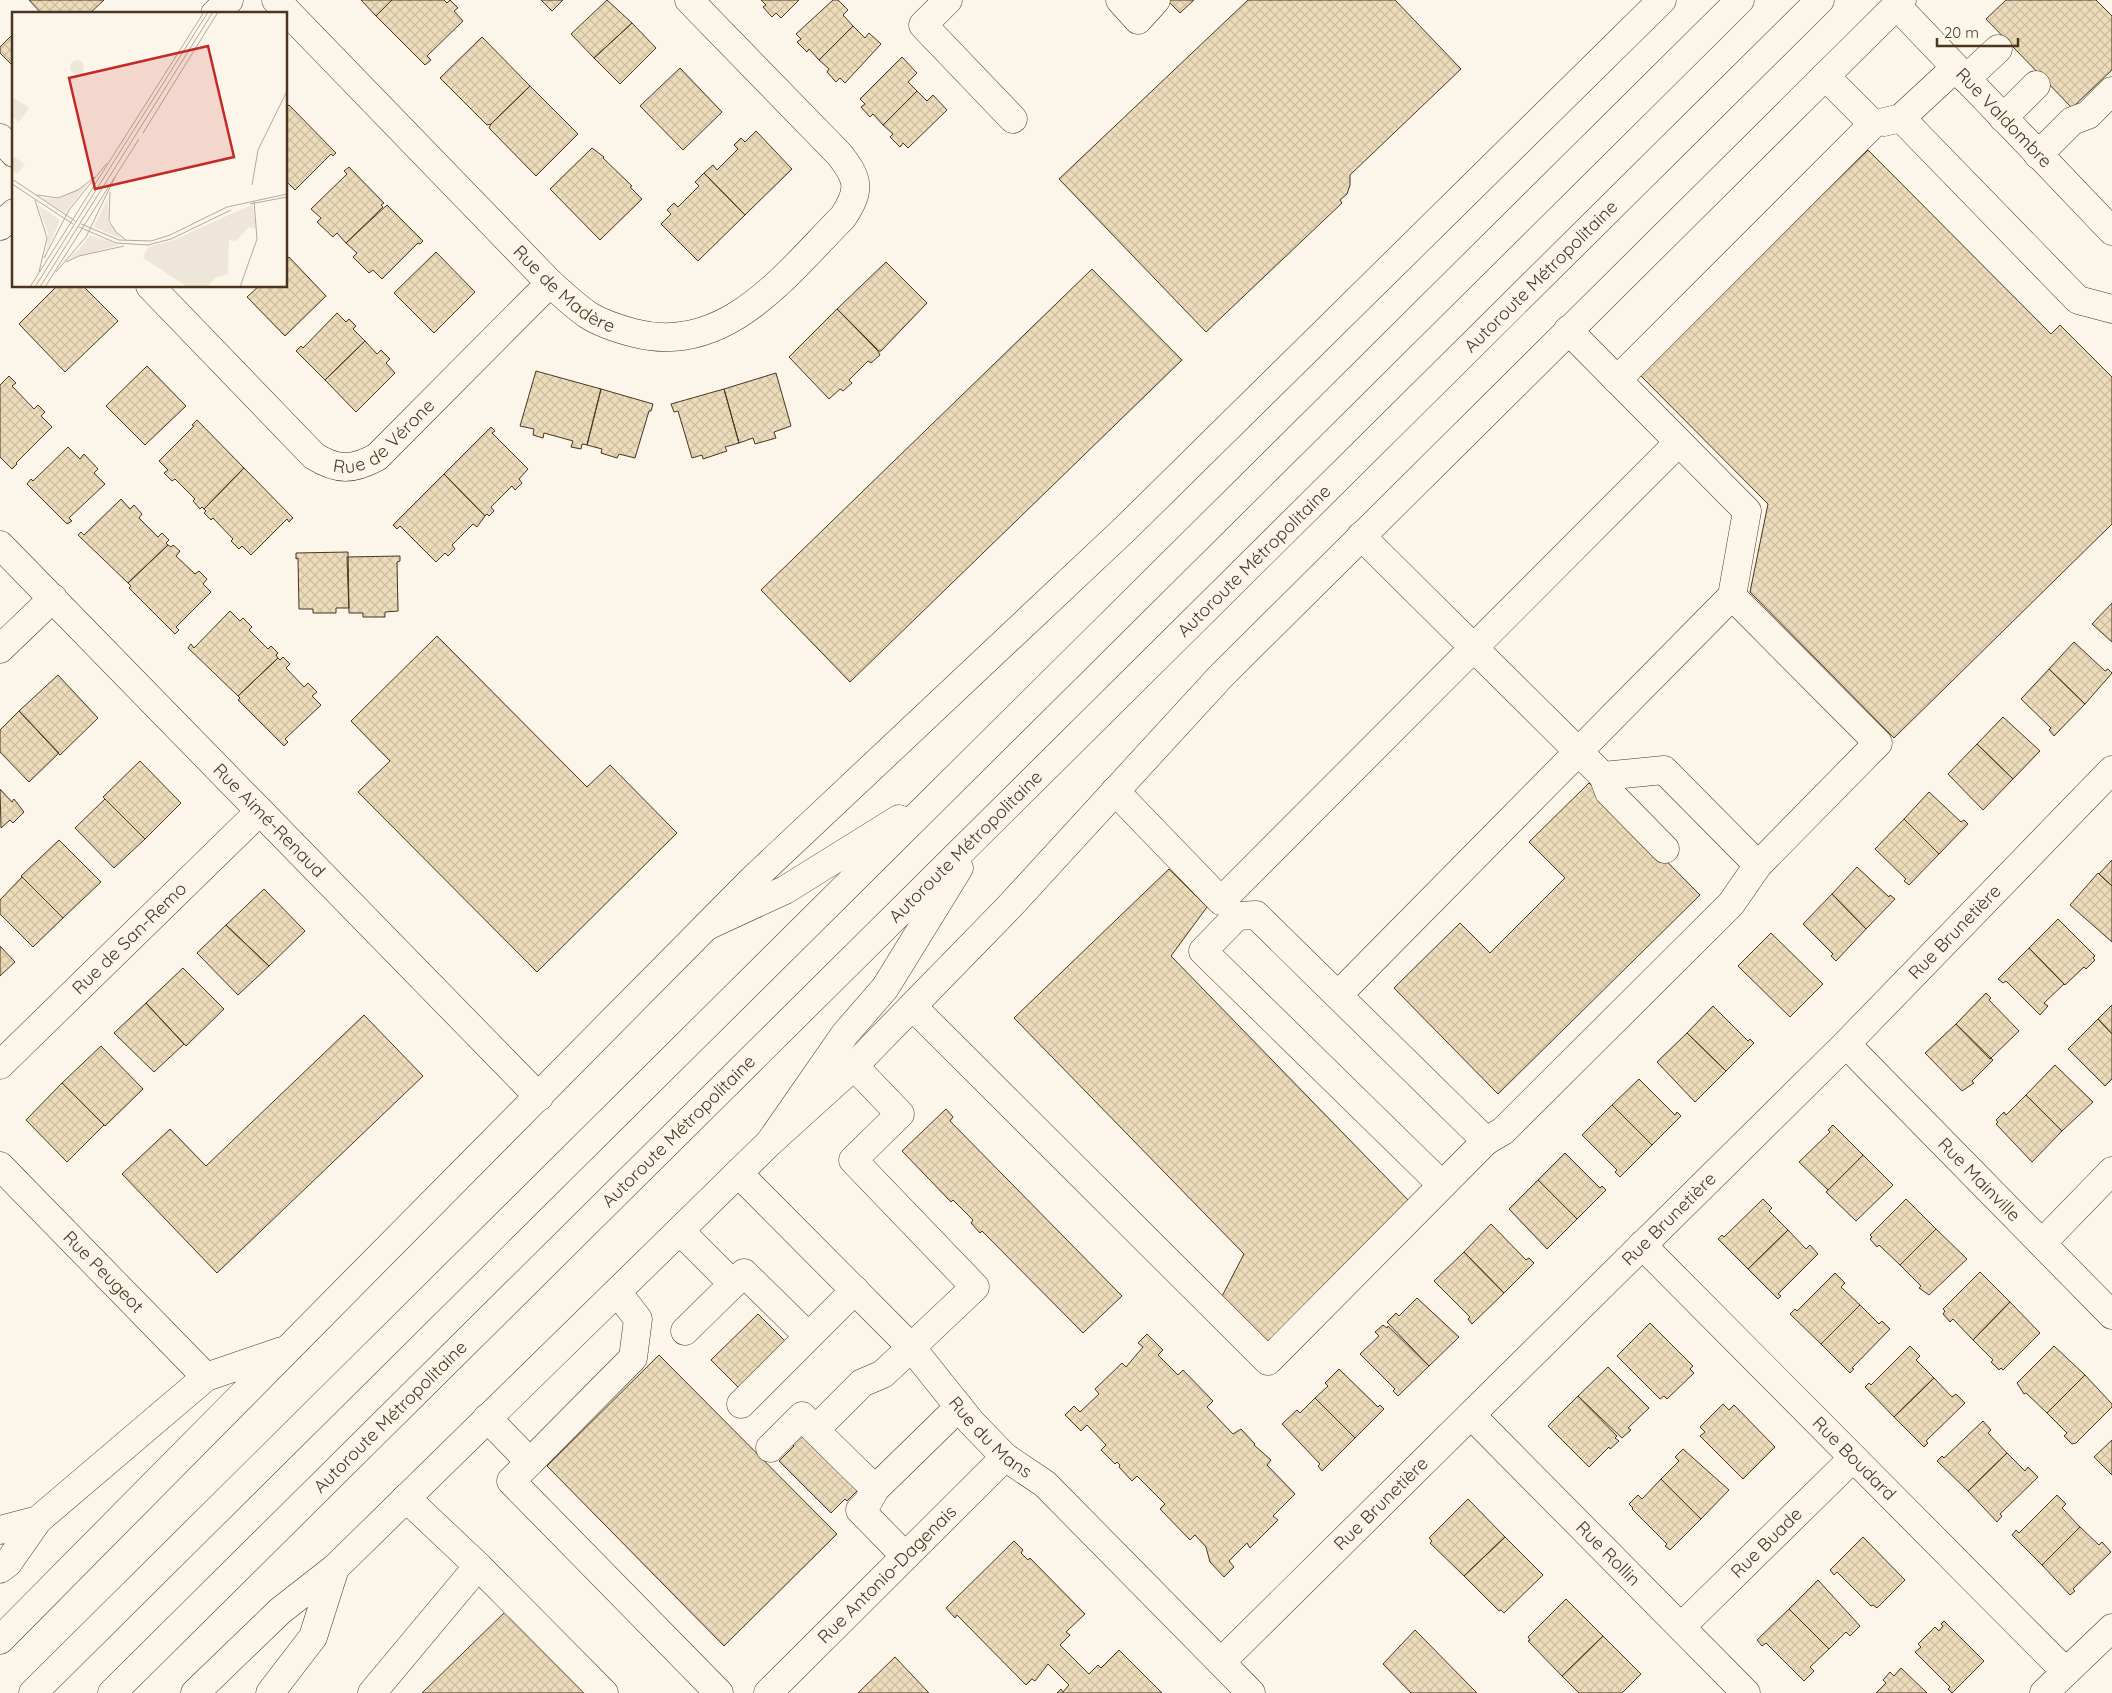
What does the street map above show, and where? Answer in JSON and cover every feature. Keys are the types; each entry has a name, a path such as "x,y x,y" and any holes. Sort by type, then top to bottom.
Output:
{"main road":[{"path":"217,12 229,0"},
{"name":"Rue de Madère","path":"276,0 288,12"},
{"name":"Rue de Madère","path":"288,12 550,283 589,316 613,327 640,334 671,338 702,332 735,318 764,297 843,217 852,203 856,187 852,170 840,154 690,0"},
{"path":"948,0 923,25 1013,119"},
{"path":"1120,0 1138,20 1156,0"},
{"path":"0,1640 230,1410 286,1350 706,926 845,791 1126,528 1662,0"},
{"path":"33,1693 1740,0"},
{"name":"Autoroute Métropolitaine","path":"112,1693 1820,0"},
{"path":"195,1693 280,1611 335,1568 618,1293 770,1142 854,1066 1009,907 1221,676 1899,3"},
{"name":"Rue Valdombre","path":"1899,3 1960,74 2112,231"},
{"path":"1617,380 1873,124 1901,118 1960,74 1998,49"},
{"path":"1825,76 1873,124"},
{"path":"2003,118 2036,85"},
{"path":"2038,155 2072,121 2088,115 2112,90"},
{"path":"1901,118 2078,300 2112,309"},
{"path":"0,138 12,151"},
{"path":"0,226 12,215"},
{"name":"Rue de Vérone","path":"152,288 314,456 329,465 345,468 362,465 377,457 550,283"},
{"path":"1338,995 1732,596 1747,511 1568,330"},
{"path":"1442,1185 1203,951 1229,908 1474,648 1678,443"},
{"path":"1361,536 1603,776 1609,792 1665,849"},
{"name":"Rue Aimé-Renaud","path":"0,545 539,1096"},
{"path":"913,1007 1268,1361 1486,1141 1503,1131 1731,904 1758,865 1878,743 1732,596"},
{"path":"0,648 53,598"},
{"path":"1603,776 1664,770 1758,865"},
{"name":"Rue Brunetière","path":"1221,1662 1846,1044 2112,770"},
{"path":"1115,791 1229,908 1256,915 1486,1141"},
{"path":"706,926 785,890 941,794"},
{"name":"Rue de San-Remo","path":"0,1065 260,811"},
{"path":"770,1142 846,1034 885,988 984,829"},
{"name":"Rue Mainville","path":"1846,1044 2112,1315"},
{"path":"815,1430 862,1383 883,1374 975,1287 854,1160 900,1114 854,1066"},
{"name":"Rue Peugeot","path":"0,1166 206,1377"},
{"path":"2042,1243 2112,1171"},
{"name":"Rue du Mans","path":"738,1173 912,1347 959,1407 1005,1457 1045,1484 1251,1693"},
{"path":"680,1231 733,1284"},
{"name":"Rue Boudard","path":"1642,1245 2066,1672"},
{"path":"685,1331 744,1273 808,1336"},
{"path":"741,1404 855,1290"},
{"path":"618,1293 638,1319 633,1358 510,1481 719,1693"},
{"path":"0,1569 8,1563 38,1520 206,1377 286,1350"},
{"path":"905,1556 860,1510 868,1502 875,1489 959,1407"},
{"name":"Rue Rollin","path":"1471,1415 1746,1693"},
{"path":"770,1448 802,1416 875,1489"},
{"path":"488,1418 530,1462"},
{"name":"Rue Antonio-Dagenais","path":"768,1693 1005,1457"},
{"name":"Rue Buade","path":"1681,1628 1853,1458"},
{"path":"406,1498 478,1566 604,1693"},
{"path":"0,1530 38,1520"},
{"path":"372,1693 478,1566"},
{"path":"270,1693 313,1637 335,1568"},
{"path":"2044,1693 2112,1628"}],"building":[{"path":"29,0 104,0 91,12 40,12"},
{"path":"361,0 392,0 376,16"},
{"path":"392,0 444,0 447,3 450,0 458,8 454,11 463,21 427,56 431,60 425,65 376,16"},
{"path":"541,0 563,0 552,11"},
{"path":"607,0 632,23 594,58 571,34"},
{"path":"761,0 799,0 781,18 776,13 772,17 763,7 766,5"},
{"path":"833,0 838,0 848,10 843,15 853,26 819,60 809,49 807,52 797,42 801,39 796,34"},
{"path":"1167,0 1194,0 1180,13"},
{"path":"1248,0 1395,0 1461,69 1350,175 1350,185 1347,194 1340,200 1342,203 1206,332 1059,179"},
{"path":"2006,0 2096,0 2112,16 2112,70 2072,108 1986,19"},
{"path":"632,23 656,48 620,84 594,58"},
{"path":"853,26 865,38 869,33 881,44 845,83 840,78 836,82 827,72 829,69 819,60"},
{"path":"12,35 12,65 0,53 0,47"},
{"path":"482,37 530,86 491,124 487,125 440,78"},
{"path":"902,57 917,73 908,82 917,91 883,125 873,114 870,117 861,107 865,104 860,99"},
{"path":"680,68 722,112 683,150 640,106"},
{"path":"530,86 578,134 536,176 489,128"},
{"path":"917,91 927,101 933,95 947,110 908,148 903,143 900,147 890,137 893,134 883,125"},
{"path":"288,106 336,153 333,156 331,154 295,190 288,183"},
{"path":"756,131 792,169 745,215 704,173 713,165 717,170 738,149 734,145 741,138 745,142"},
{"path":"592,148 604,157 642,199 600,240 550,189"},
{"path":"1868,150 2051,334 2060,325 2112,377 2112,524 1894,738 1750,592 1768,504 1639,374"},
{"path":"349,167 384,203 381,205 383,207 346,243 337,233 333,237 317,222 321,218 311,209 347,174 344,171"},
{"path":"704,173 745,215 698,261 661,224 671,214 667,210 674,203 678,207 699,186 695,182"},
{"path":"387,205 423,241 420,244 418,243 382,279 373,270 369,273 353,257 357,253 346,243"},
{"path":"436,252 475,292 434,333 394,293"},
{"path":"288,258 326,296 285,336 247,297 257,288 288,288"},
{"path":"886,262 927,303 881,351 878,351 837,309"},
{"path":"1092,269 1182,360 850,682 761,590"},
{"path":"55,288 85,288 118,321 65,372 19,324"},
{"path":"837,309 877,349 880,355 871,363 868,361 849,380 852,383 843,391 840,389 829,399 789,357"},
{"path":"337,313 346,322 349,319 356,326 353,329 365,341 325,380 296,351 301,346 303,348"},
{"path":"365,341 377,354 381,350 390,359 386,363 395,373 356,412 325,380"},
{"path":"147,366 186,406 145,445 106,406"},
{"path":"536,371 601,389 587,445 582,444 581,449 571,447 573,441 544,433 543,438 533,435 534,429 520,426"},
{"path":"776,373 791,426 774,432 776,438 755,444 753,438 739,443 724,389"},
{"path":"9,376 16,383 12,386 34,409 38,405 45,412 41,416 52,427 12,469 0,457 0,385"},
{"path":"601,389 653,404 651,411 649,411 635,458 619,454 617,458 601,453 602,449 587,445"},
{"path":"724,389 739,443 725,447 727,451 703,459 702,455 692,458 678,411 674,412 671,404"},
{"path":"197,420 244,468 204,509 202,507 200,509 193,501 195,499 175,479 172,481 164,473 168,470 159,461 194,426 192,425"},
{"path":"491,427 495,431 492,433 528,469 519,479 522,483 515,490 512,486 491,507 494,511 489,516 487,514 485,516 444,474"},
{"path":"68,447 80,459 84,454 98,469 94,473 105,484 69,518 72,521 67,524 27,484 31,479 33,481"},
{"path":"244,468 293,518 289,522 287,519 251,555 242,546 239,549 231,541 233,539 213,518 211,520 204,513 206,511 204,509"},
{"path":"444,474 485,516 477,527 473,524 452,545 455,549 448,556 445,553 436,562 400,526 397,529 393,525"},
{"path":"121,499 130,509 134,505 142,514 139,518 158,537 162,533 169,540 166,543 168,545 128,583 78,535 81,532 84,535"},
{"path":"168,545 171,547 173,545 180,551 176,556 195,574 199,571 207,579 203,584 211,592 176,627 179,630 175,634 129,588 131,586 128,583"},
{"path":"348,552 349,608 336,608 336,613 313,613 313,609 299,609 298,558 296,559 296,553"},
{"path":"400,556 400,561 397,562 398,611 385,612 385,617 363,617 363,613 349,613 347,557"},
{"path":"2112,603 2112,642 2092,624"},
{"path":"230,611 240,621 243,618 252,627 249,630 268,649 271,646 278,653 276,655 278,658 238,696 188,648 191,644 194,648"},
{"path":"437,636 587,787 610,765 677,833 537,972 358,792 390,761 351,721"},
{"path":"2074,642 2105,671 2108,669 2112,673 2085,704 2049,669"},
{"path":"283,657 290,664 286,668 304,687 308,683 317,692 312,696 321,705 285,739 288,742 284,746 238,700 240,698 238,696 278,658 280,660"},
{"path":"2049,669 2085,704 2054,736 2049,730 2051,728 2021,699"},
{"path":"58,675 98,718 60,755 19,711"},
{"path":"19,711 59,753 29,782 0,752 0,730"},
{"path":"2003,717 2040,751 2013,779 1977,744"},
{"path":"1977,744 2013,779 1983,810 1948,774"},
{"path":"140,761 181,803 145,839 103,797"},
{"path":"1589,783 1700,895 1498,1094 1394,988 1460,923 1490,953 1565,878 1529,842"},
{"path":"0,789 12,802 14,799 24,812 13,823 10,820 1,828"},
{"path":"1929,792 1961,822 1964,820 1968,824 1939,854 1904,819"},
{"path":"105,799 145,839 114,868 75,828"},
{"path":"1904,819 1939,854 1909,885 1904,881 1906,879 1875,849"},
{"path":"59,840 101,882 63,918 21,876"},
{"path":"2112,860 2112,886 2099,874"},
{"path":"1857,867 1889,897 1890,895 1895,899 1866,929 1832,894"},
{"path":"1169,869 1207,907 1171,956 1411,1203 1268,1346 1220,1300 1244,1254 1014,1018"},
{"path":"2098,873 2112,886 2112,942 2070,905"},
{"path":"22,877 63,918 33,947 0,914 0,900"},
{"path":"264,889 305,931 269,966 226,925"},
{"path":"1832,894 1866,929 1836,961 1831,956 1833,954 1803,924"},
{"path":"2058,919 2095,956 2093,958 2095,960 2086,969 2084,967 2065,985 2029,948"},
{"path":"226,925 269,966 238,995 197,953"},
{"path":"1771,933 1823,984 1790,1017 1738,966"},
{"path":"0,946 15,962 0,976"},
{"path":"2029,948 2064,984 2044,1003 2048,1006 2040,1015 2006,981 2003,983 1998,979"},
{"path":"183,968 224,1009 186,1046 146,1003"},
{"path":"1986,993 1991,998 1989,1000 2019,1031 1990,1059 1956,1024"},
{"path":"146,1003 184,1044 154,1072 114,1033"},
{"path":"2112,1005 2112,1034 2098,1019"},
{"path":"1713,1006 1748,1041 1750,1039 1754,1043 1726,1071 1687,1033"},
{"path":"364,1015 423,1076 217,1273 122,1174 170,1129 206,1166"},
{"path":"2098,1019 2112,1034 2112,1079 2105,1086 2068,1049"},
{"path":"1956,1024 1993,1060 1972,1081 1974,1083 1962,1091 1925,1053"},
{"path":"1687,1033 1726,1071 1695,1102 1657,1062"},
{"path":"101,1046 143,1089 105,1126 62,1083"},
{"path":"2055,1065 2093,1102 2062,1131 2026,1095"},
{"path":"1639,1079 1675,1115 1677,1112 1681,1116 1652,1145 1612,1105"},
{"path":"62,1083 104,1125 67,1162 26,1120"},
{"path":"2026,1095 2062,1131 2032,1162 1996,1124 1998,1122 1996,1120 2004,1112 2006,1115"},
{"path":"1612,1105 1652,1145 1620,1177 1615,1172 1617,1170 1582,1135"},
{"path":"946,1109 953,1117 950,1121 1122,1296 1083,1333 982,1231 980,1233 971,1223 973,1220 953,1200 951,1202 902,1151"},
{"path":"1833,1125 1863,1155 1828,1190 1799,1162 1830,1132 1828,1130"},
{"path":"1565,1153 1600,1188 1602,1186 1606,1190 1577,1219 1538,1180"},
{"path":"1863,1155 1893,1185 1856,1221 1826,1192"},
{"path":"1538,1180 1577,1219 1547,1249 1509,1209"},
{"path":"1763,1199 1772,1208 1769,1211 1788,1230 1748,1269 1718,1239 1722,1235 1724,1237"},
{"path":"1906,1199 1936,1229 1900,1265 1879,1245 1877,1247 1870,1239 1872,1237 1870,1235"},
{"path":"1491,1224 1526,1260 1529,1258 1534,1263 1504,1293 1464,1252"},
{"path":"1936,1229 1967,1259 1929,1295 1919,1288 1921,1286 1900,1265"},
{"path":"1788,1230 1806,1249 1810,1245 1818,1254 1778,1294 1781,1296 1778,1299 1748,1269"},
{"path":"1464,1252 1504,1293 1472,1324 1468,1319 1470,1317 1434,1281"},
{"path":"1980,1272 2010,1302 1973,1340 1953,1319 1950,1322 1943,1314 1945,1311 1943,1309"},
{"path":"1835,1273 1845,1283 1841,1287 1860,1305 1821,1344 1790,1314 1795,1309 1797,1311"},
{"path":"1417,1298 1459,1337 1429,1366 1387,1322 1396,1313 1399,1316"},
{"path":"2010,1302 2040,1333 2003,1370 2001,1368 1999,1370 1991,1362 1993,1360 1973,1340"},
{"path":"1860,1305 1879,1324 1882,1321 1890,1329 1852,1368 1854,1369 1850,1373 1821,1344"},
{"path":"758,1314 790,1346 743,1392 711,1360"},
{"path":"1650,1323 1693,1366 1690,1369 1694,1373 1667,1399 1664,1396 1660,1399 1617,1356"},
{"path":"1383,1325 1387,1328 1388,1326 1429,1366 1398,1396 1393,1391 1395,1389 1360,1354 1379,1336 1375,1332"},
{"path":"1147,1334 1163,1350 1158,1355 1178,1375 1183,1370 1213,1401 1207,1407 1233,1434 1241,1429 1254,1445 1271,1460 1267,1465 1295,1494 1273,1516 1278,1520 1250,1548 1247,1543 1229,1561 1234,1567 1224,1577 1210,1562 1206,1547 1195,1535 1190,1540 1160,1509 1165,1504 1137,1476 1132,1481 1119,1467 1120,1465 1117,1462 1115,1464 1101,1450 1106,1445 1087,1425 1081,1431 1065,1415 1074,1406 1080,1412 1099,1394 1095,1389 1122,1363 1126,1367 1143,1347 1138,1343"},
{"path":"1910,1346 1920,1356 1916,1360 1934,1378 1894,1417 1865,1387 1869,1383 1871,1385"},
{"path":"2054,1346 2085,1375 2047,1413 2026,1393 2024,1394 2017,1383"},
{"path":"659,1355 837,1534 724,1646 547,1466"},
{"path":"1608,1367 1649,1408 1628,1428 1631,1430 1622,1438 1578,1396"},
{"path":"1339,1369 1378,1407 1380,1405 1384,1409 1355,1438 1315,1398 1328,1386 1325,1383"},
{"path":"2085,1375 2112,1404 2112,1407 2076,1443 2072,1444 2064,1436 2067,1433 2047,1413"},
{"path":"1934,1378 1952,1397 1956,1394 1965,1403 1926,1441 1928,1443 1924,1447 1894,1417"},
{"path":"1578,1396 1617,1436 1615,1438 1619,1441 1610,1449 1609,1447 1589,1467 1548,1426"},
{"path":"1315,1398 1355,1438 1322,1471 1318,1466 1320,1464 1282,1424 1297,1410 1300,1413"},
{"path":"1723,1404 1729,1410 1734,1405 1775,1447 1743,1479 1700,1436 1705,1432 1700,1427"},
{"path":"1983,1421 1991,1430 1988,1433 2007,1453 1968,1491 1937,1461 1942,1456 1944,1458"},
{"path":"806,1428 863,1485 847,1501 845,1499 831,1513 779,1461 794,1446 791,1443"},
{"path":"2112,1440 2112,1475 2094,1457"},
{"path":"1683,1449 1729,1490 1701,1519 1661,1479 1679,1461 1675,1457"},
{"path":"2007,1453 2025,1471 2028,1467 2038,1477 2000,1514 2002,1516 1997,1522 1968,1491"},
{"path":"1661,1479 1701,1519 1670,1550 1665,1546 1667,1544 1629,1504 1638,1495 1642,1499"},
{"path":"2057,1495 2066,1504 2062,1508 2080,1527 2042,1565 2012,1535 2016,1530 2019,1533"},
{"path":"1468,1499 1505,1537 1464,1576 1430,1543 1432,1541 1429,1538"},
{"path":"2080,1527 2099,1545 2102,1542 2111,1552 2073,1589 2075,1591 2070,1595 2042,1565"},
{"path":"1505,1537 1543,1575 1504,1613 1501,1610 1499,1611 1464,1576"},
{"path":"1863,1537 1905,1580 1877,1608 1873,1605 1871,1606 1837,1572 1834,1575 1830,1570"},
{"path":"1014,1541 1023,1550 1021,1553 1028,1560 1030,1558 1085,1614 1066,1632 1070,1635 1060,1645 1089,1674 1098,1665 1101,1668 1119,1650 1162,1693 1057,1693 1061,1689 1063,1692 1069,1685 1048,1664 1035,1681 1032,1679 1026,1685 957,1615 955,1618 946,1608"},
{"path":"1818,1580 1860,1626 1850,1636 1846,1632 1829,1649 1789,1609"},
{"path":"1566,1599 1603,1636 1562,1676 1528,1641 1530,1640 1528,1637"},
{"path":"1789,1609 1829,1649 1810,1667 1814,1671 1804,1681 1766,1643 1762,1646 1757,1640"},
{"path":"507,1610 589,1693 422,1693"},
{"path":"1944,1621 1984,1661 1952,1693 1948,1689 1950,1687 1915,1652 1921,1647 1918,1644 1935,1627 1939,1631"},
{"path":"1415,1630 1477,1693 1411,1693 1383,1664"},
{"path":"1603,1636 1641,1674 1622,1693 1579,1693 1562,1676"},
{"path":"895,1657 929,1693 858,1693"},
{"path":"1901,1668 1927,1693 1876,1693 1886,1683 1883,1680 1890,1672 1894,1676"}]}
